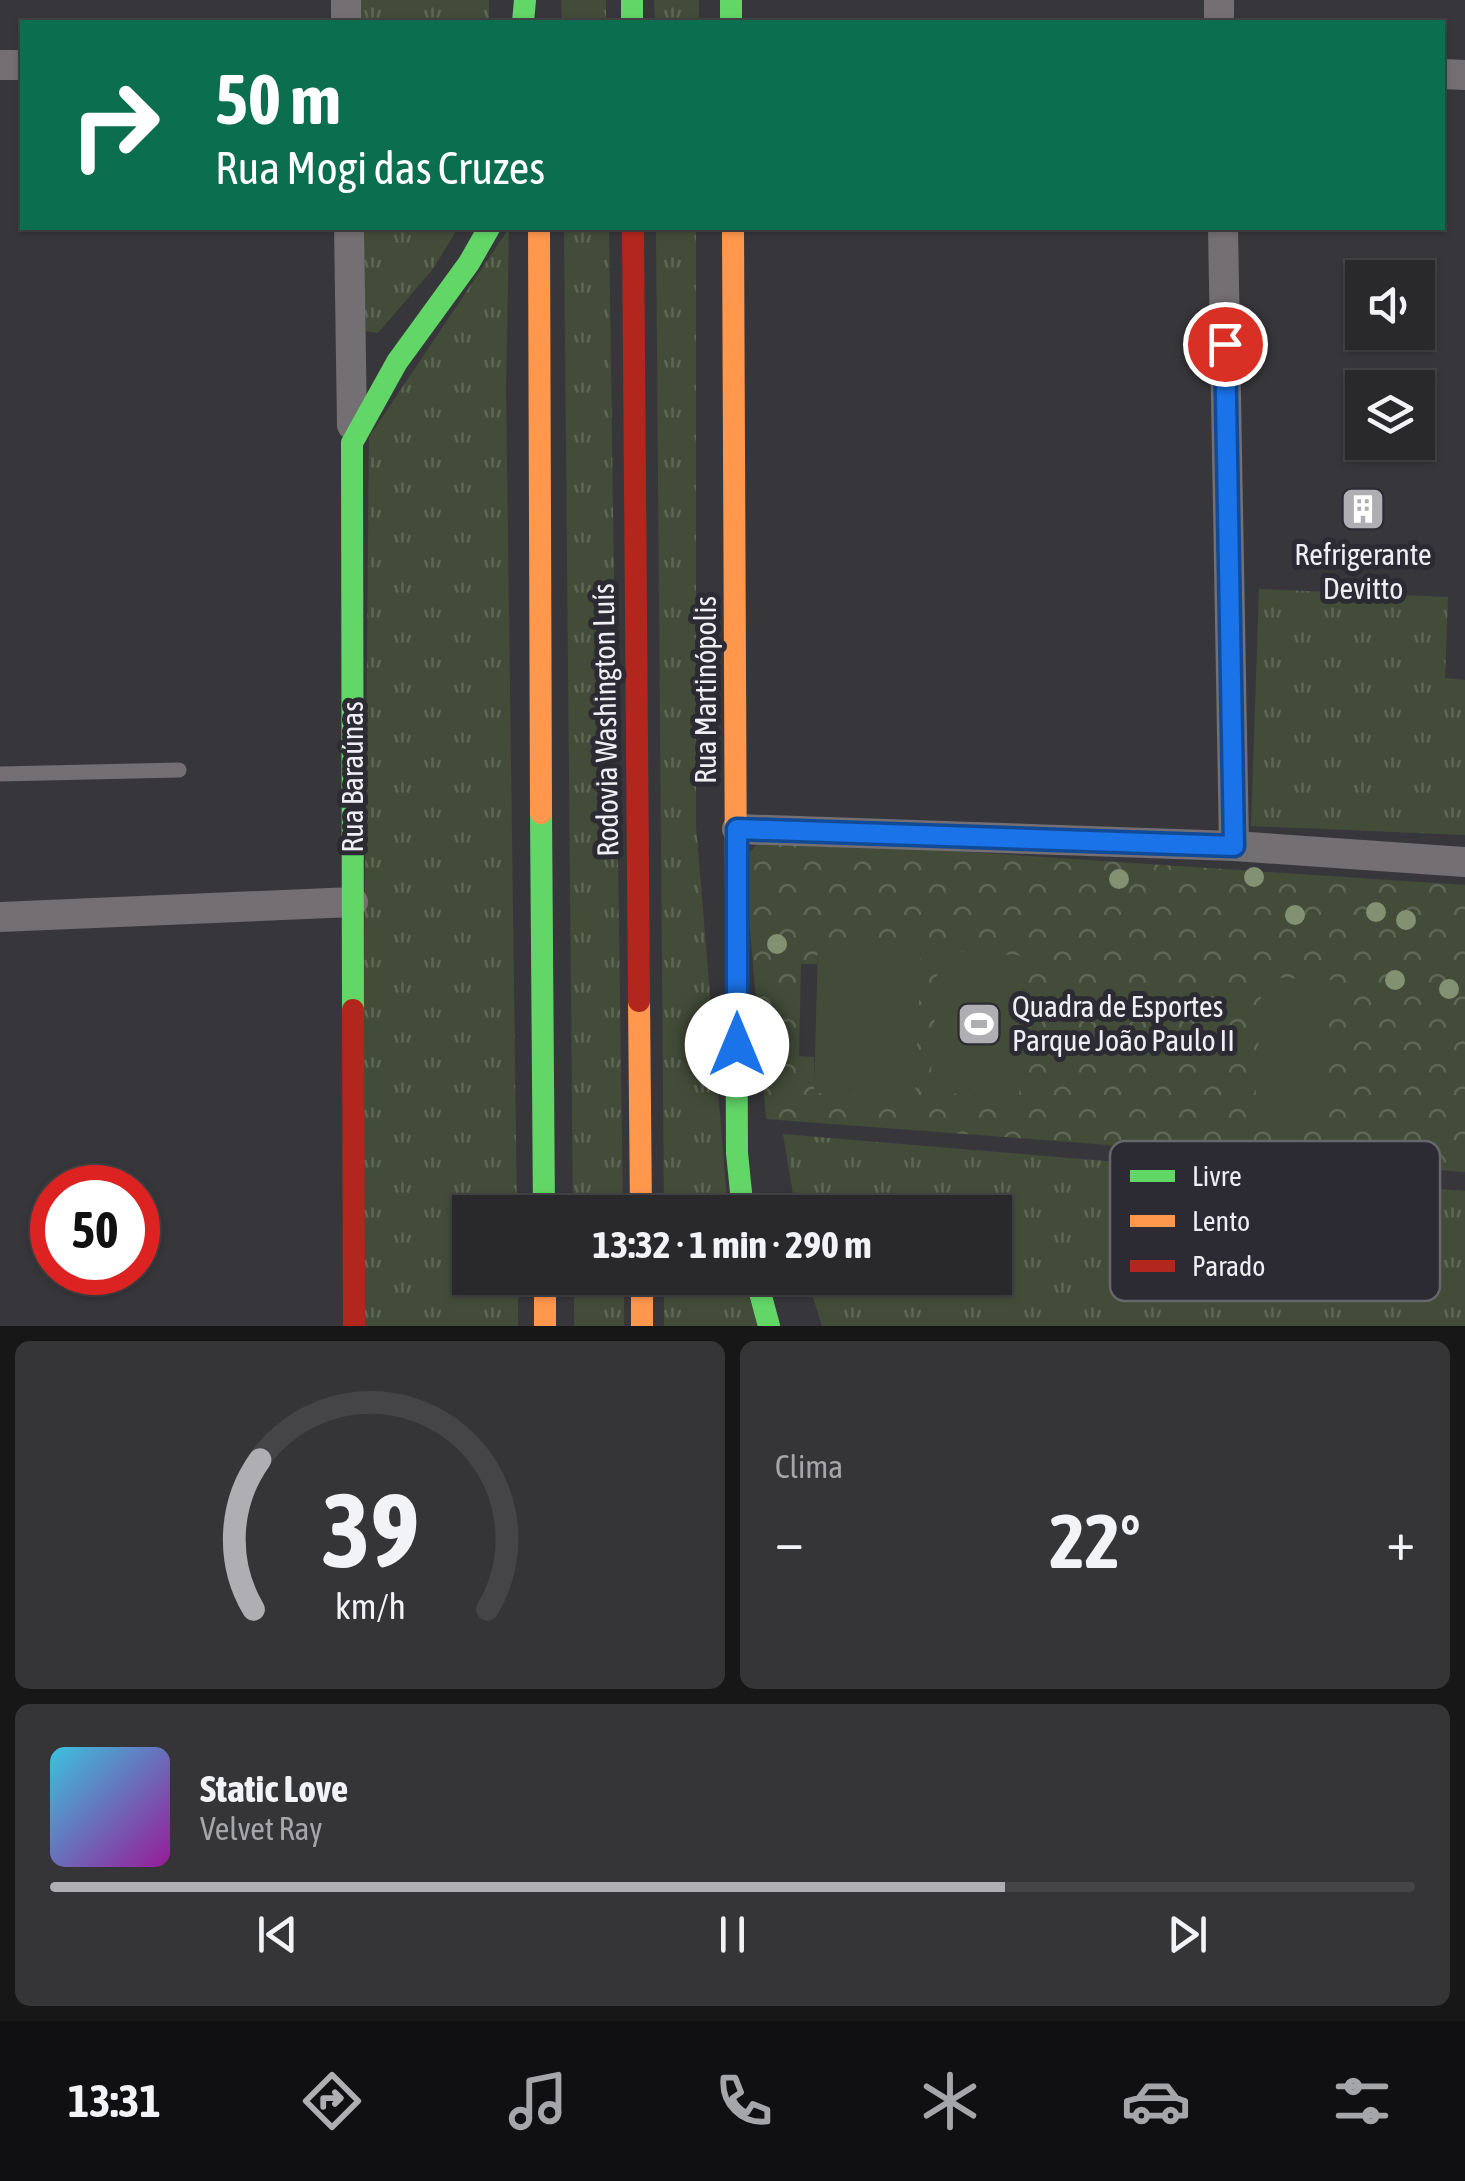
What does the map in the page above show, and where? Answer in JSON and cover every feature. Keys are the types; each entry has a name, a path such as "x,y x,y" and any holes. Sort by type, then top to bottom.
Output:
{"main road":[{"path":"352,443 384,379 478,255 488,230"},
{"path":"539,230 544,1195"},
{"name":"Rodovia Washington Luís","path":"633,230 641,1195"},
{"name":"Rua Martinópolis","path":"733,230 737,1153 741,1195"},
{"name":"Rua Baraúnas","path":"352,443 354,1326"},
{"path":"545,1295 545,1326"},
{"path":"642,1295 642,1326"},
{"path":"761,1295 770,1326"}],"street":[{"name":"Rua Baraúnas","path":"349,230 352,443"},
{"path":"1223,230 1234,846"},
{"path":"737,829 1234,846 1465,862"},
{"path":"0,917 354,902"}],"lane":[{"path":"0,774 179,770"}],"green space":[{"path":"359,0 489,0 489,20 360,20"},
{"path":"561,0 606,0 606,20 562,20"},
{"path":"654,0 699,0 699,20 655,20"},
{"path":"362,230 457,230 433,269 378,333 364,331"},
{"path":"509,230 506,389 517,1195 452,1195 452,1295 518,1295 518,1326 361,1326 369,437"},
{"path":"564,230 609,230 623,1195 573,1195"},
{"path":"656,230 696,230 696,825 727,1195 664,1195"},
{"path":"1259,589 1448,597 1445,678 1465,680 1465,835 1251,826"},
{"path":"772,839 1465,885 1465,1172 1440,1170 1440,1141 1110,1141 1110,1145 766,1119 744,859 759,842","holes":["818,947 815,1093 814,1057 799,1056 801,964 817,964"]},
{"path":"818,946 921,951 915,1097 814,1093"},
{"name":"Quadra de Esportes Parque João Paulo II","path":"939,950 1028,956 1019,1098 930,1092"},
{"path":"1262,977 1332,980 1321,1131 1254,1126"},
{"path":"783,1134 1110,1161 1110,1301 1440,1301 1440,1189 1465,1191 1465,1326 822,1326 812,1295 1012,1295 1012,1195 793,1195"},
{"path":"574,1295 624,1295 624,1326 574,1326"},
{"path":"664,1295 748,1295 758,1326 664,1326"}],"traffic: fast":[{"path":"523,20 525,0"},
{"path":"632,0 632,20"},
{"path":"731,0 731,20"},
{"path":"352,443 397,362 469,263 488,230"},
{"path":"352,443 353,1010"},
{"path":"541,813 544,1195"},
{"path":"736,893 737,1153 741,1195"},
{"path":"761,1295 769,1326"}],"traffic: slow":[{"path":"539,230 541,813"},
{"path":"733,230 736,893"},
{"path":"639,1001 641,1195"},
{"path":"545,1295 545,1326"},
{"path":"642,1295 642,1326"}],"traffic: jam":[{"path":"633,230 639,1001"},
{"path":"353,1010 354,1326"}],"place":[{"name":"Refrigerante Devitto","path":"1363,509"},
{"name":"Quadra de Esportes Parque João Paulo II","path":"979,1024"}],"route":[{"path":"737,1045 737,829 1234,846 1225,344"}]}
